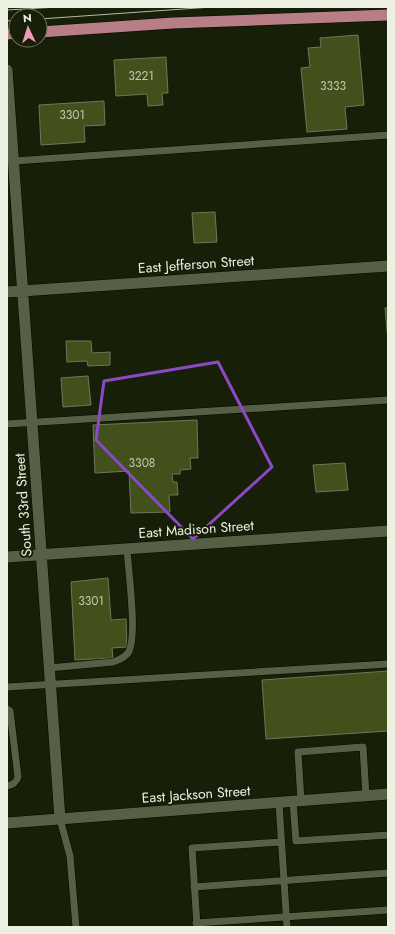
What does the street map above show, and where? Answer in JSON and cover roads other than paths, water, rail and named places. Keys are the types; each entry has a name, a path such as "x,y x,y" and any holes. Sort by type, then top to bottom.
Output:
{"main road":[{"path":"48,31 173,23 388,16"}],"street":[{"name":"South 33rd Street","path":"7,70 9,129 14,161 24,291 60,819"},
{"name":"East Jefferson Street","path":"7,292 388,266"},
{"name":"East Madison Street","path":"7,557 388,531"},
{"name":"East Jackson Street","path":"7,823 388,794"}],"lane":[{"path":"14,161 388,135"},
{"path":"7,424 388,400"},
{"path":"49,668 113,662 121,659 128,653 132,645 132,612 127,549"},
{"path":"7,687 388,664"},
{"path":"7,709 10,711 18,777 16,781 7,786"},
{"path":"366,796 363,748 298,752 296,841 388,835"},
{"path":"279,803 287,927"},
{"path":"60,819 70,856 76,927"},
{"path":"281,842 192,848 196,925 388,910"},
{"path":"194,886 388,873"}],"tram line":[{"path":"7,10 58,7"},
{"path":"48,18 212,7"}]}
